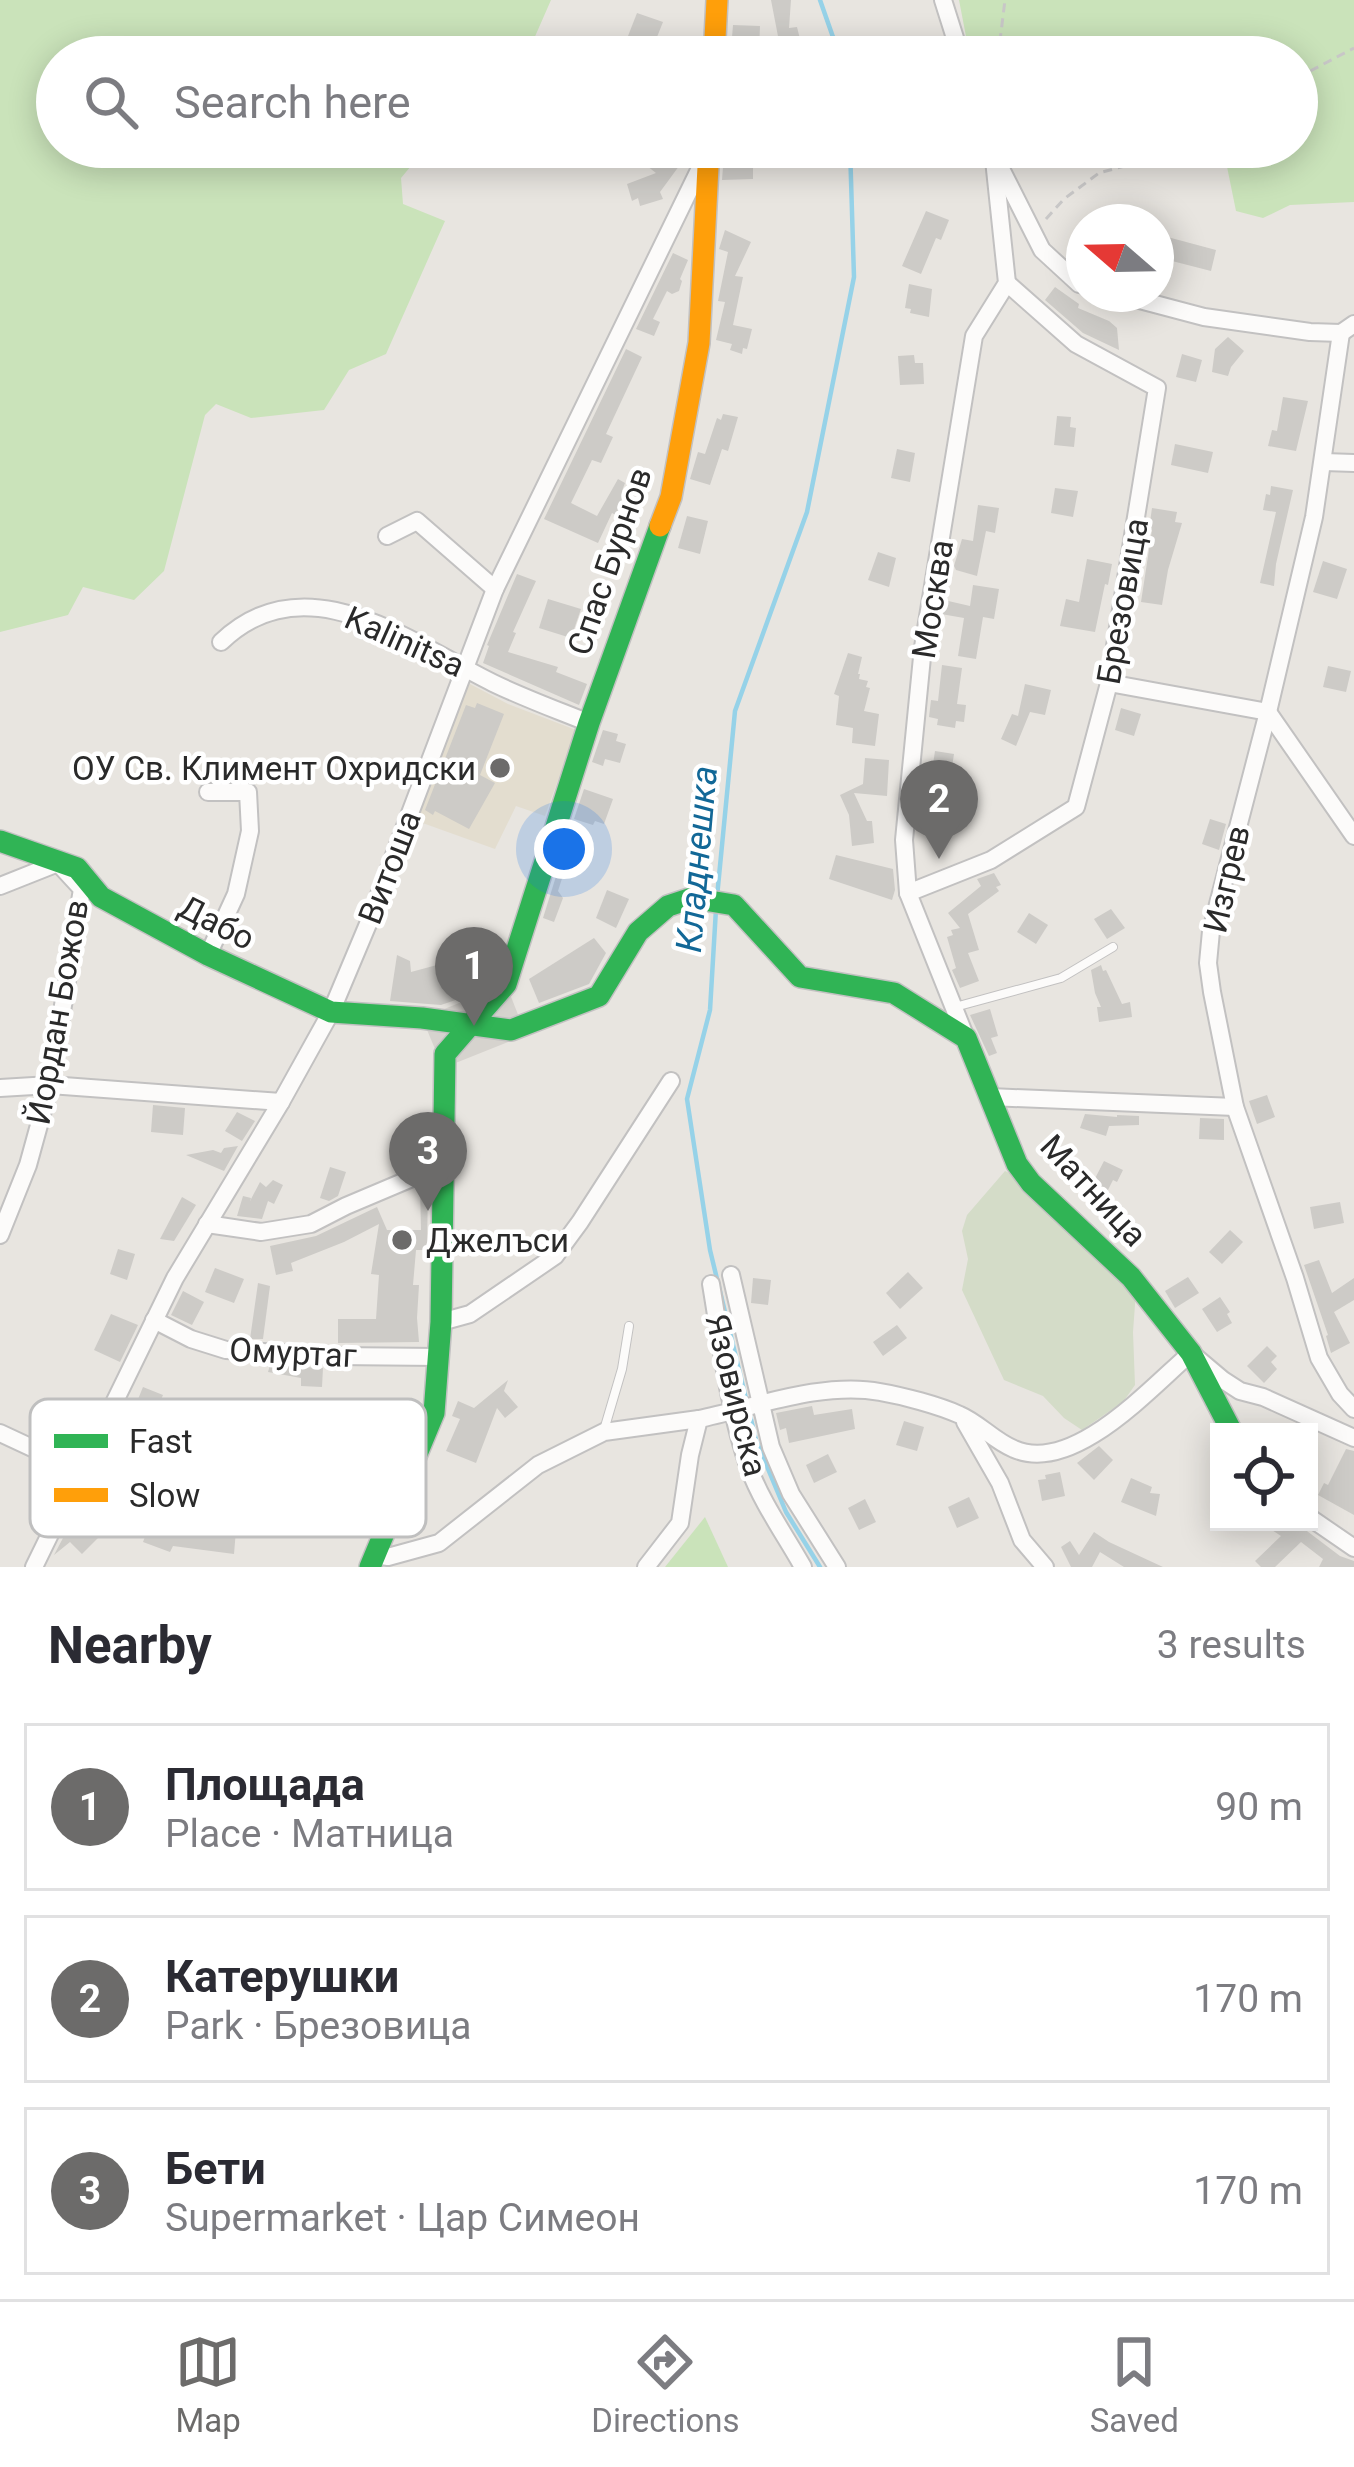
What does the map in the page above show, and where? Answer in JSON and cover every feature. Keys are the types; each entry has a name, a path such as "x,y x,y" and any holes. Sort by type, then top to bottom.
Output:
{"street":[{"path":"715,36 717,0"},
{"path":"943,0 954,36"},
{"name":"Витоша","path":"117,1399 207,1224 331,1012 495,590 699,168"},
{"name":"Спас Бурнов","path":"471,1024 506,984 589,723 671,496 699,343 708,168"},
{"path":"994,168 1006,283"},
{"path":"1000,168 1042,250 1066,271"},
{"name":"Брезовица","path":"908,892 991,860 1076,807 1109,683 1157,388 1076,344 1006,283"},
{"name":"Москва","path":"966,1038 908,892 904,840 923,647 974,336 1006,283"},
{"path":"1174,308 1310,332 1348,328"},
{"name":"Изгрев","path":"1348,328 1314,517 1210,947 1212,992 1234,1107 1319,1358 1354,1409"},
{"path":"1324,462 1354,463"},
{"path":"387,536 416,521 495,590"},
{"name":"Kalinitsa","path":"221,642 240,624 273,610 324,607 354,613 521,696 589,723"},
{"path":"1109,683 1268,712 1354,836"},
{"path":"208,792 248,792 250,831 236,894 208,956"},
{"name":"Дабо","path":"0,841 76,868 101,898 208,956 331,1012 471,1024"},
{"path":"0,886 58,863"},
{"name":"Йордан Божов","path":"0,1235 28,1165 50,1085 82,889 58,863"},
{"path":"426,1432 434,1413 440,1357 445,1054 471,1024 511,1030 599,996 638,932 668,906 692,898 734,905 800,976 894,993 966,1038"},
{"name":"Матница","path":"966,1038 1017,1164 1031,1183 1131,1277 1191,1352 1227,1423"},
{"path":"441,1322 470,1314 554,1256 671,1081"},
{"path":"0,1088 50,1085 281,1102"},
{"path":"990,1097 1234,1107"},
{"path":"207,1224 261,1232 311,1224 443,1165"},
{"path":"731,1275 772,1448 790,1494 837,1567"},
{"name":"Язовирска","path":"711,1284 749,1468 803,1567"},
{"name":"Омуртаг","path":"154,1320 226,1350 440,1357"},
{"path":"372,1561 439,1544 538,1465 604,1432 699,1419 820,1391 882,1392 961,1415 1029,1455 1079,1444 1191,1352 1240,1390 1354,1438"},
{"path":"961,1415 1000,1483 1022,1540 1045,1567"},
{"path":"646,1567 680,1523 699,1419"},
{"path":"0,1433 30,1446"},
{"path":"1318,1523 1354,1548"},
{"name":"Витоша","path":"34,1567 49,1537"}],"lane":[{"path":"953,1007 1061,978 1113,947"},
{"path":"604,1432 629,1326"}],"path":[{"path":"1001,36 1005,0"},
{"path":"1318,66 1354,48"},
{"path":"1033,233 1099,173 1117,168"}],"shaded area":[{"name":"ОУ Св. Климент Охридски","path":"468,683 576,730 545,816 516,806 495,849 417,821"},
{"path":"506,984 526,1035 443,1068 422,1018"}],"green space":[{"path":"0,0 551,0 535,36 36,36 36,168 409,168 401,178 403,204 445,221 386,354 349,370 324,410 251,418 216,404 205,415 164,571 134,600 83,587 68,615 0,632"},
{"path":"959,0 1354,0 1354,202 1290,205 1263,218 1236,211 1227,168 1318,168 1318,36 966,36"},
{"path":"1005,1171 1021,1178 1136,1291 1135,1385 1123,1402 1082,1430 1043,1396 1004,1380 962,1290 968,1259 962,1231 967,1215"},
{"path":"705,1517 728,1567 665,1567"}],"building":[{"path":"771,0 791,0 789,28 797,27 799,36 778,36"},
{"path":"637,13 663,22 657,36 628,36"},
{"path":"733,25 760,26 760,36 732,36"},
{"path":"650,168 678,168 660,192 663,199 640,206 638,198 632,201 627,184 656,173"},
{"path":"723,168 753,168 753,179 722,180"},
{"path":"926,211 949,220 921,274 902,266"},
{"path":"725,230 751,242 735,276 743,277 733,325 752,329 742,354 730,350 732,344 716,340 725,302 718,301 728,252 719,249"},
{"path":"1174,239 1216,250 1211,271 1174,262"},
{"path":"673,253 688,260 679,291 667,291 653,319 660,322 654,336 636,329"},
{"path":"909,284 932,289 929,317 905,308"},
{"path":"1055,287 1066,295 1066,312 1088,312 1109,321 1117,328 1119,350 1083,333 1045,300"},
{"path":"1228,337 1244,351 1228,376 1212,372 1215,349"},
{"path":"626,349 642,357 606,434 613,437 601,463 592,460 571,503 597,516 618,479 625,483 622,491 636,499 624,519 612,513 598,543 544,519"},
{"path":"1182,354 1202,360 1196,382 1176,377"},
{"path":"914,355 915,363 923,363 924,384 900,385 898,356"},
{"path":"1283,397 1308,401 1296,451 1268,446 1272,430 1277,431"},
{"path":"723,414 738,417 728,451 722,449 710,485 690,479 698,452 705,454 717,418 721,420"},
{"path":"1057,416 1071,417 1070,427 1076,428 1074,447 1054,445"},
{"path":"1175,444 1213,452 1208,473 1171,465"},
{"path":"897,449 915,453 910,482 891,478"},
{"path":"1271,486 1293,490 1274,586 1260,583 1276,512 1263,510"},
{"path":"1055,488 1078,491 1073,517 1051,513"},
{"path":"978,505 999,508 995,533 986,531 977,576 954,566 962,539 973,541"},
{"path":"1152,508 1177,512 1175,522 1182,523 1162,605 1141,602"},
{"path":"687,516 708,521 700,554 678,548"},
{"path":"878,552 896,558 889,587 868,580"},
{"path":"1087,559 1112,564 1095,632 1060,626 1066,599 1079,602"},
{"path":"1323,561 1347,569 1337,599 1313,592"},
{"path":"517,574 536,581 508,652 558,667 556,672 587,684 579,705 483,663"},
{"path":"973,585 999,589 994,619 983,617 976,659 958,656 964,618 941,614 944,600 970,606"},
{"path":"548,599 581,609 571,638 539,628"},
{"path":"848,653 862,657 859,679 868,681 870,688 864,711 879,714 875,746 852,743 853,728 836,725 839,696 834,694"},
{"path":"942,665 962,668 957,704 966,705 964,722 956,721 955,728 937,725 938,719 929,717 931,700 938,701"},
{"path":"1328,666 1351,671 1346,692 1323,687"},
{"path":"1025,684 1051,690 1045,715 1030,712 1016,746 1001,739 1012,714 1018,716"},
{"path":"477,703 504,714 480,775 495,783 469,829 425,810 466,705 475,708"},
{"path":"1121,708 1141,714 1134,736 1115,730"},
{"path":"603,730 618,734 616,741 626,744 620,763 605,759 603,766 592,762"},
{"path":"935,751 954,754 950,780 931,777"},
{"path":"865,758 889,760 887,796 854,793 867,821 872,821 874,843 852,846 849,815 840,795 863,784"},
{"path":"584,789 613,799 604,824 574,819"},
{"path":"947,794 961,795 960,825 922,822 924,800 946,802"},
{"path":"1210,819 1226,824 1219,850 1202,844"},
{"path":"563,854 574,856 558,891 563,898 554,922 543,918"},
{"path":"836,855 893,869 892,900 829,879"},
{"path":"994,873 999,891 968,914 979,950 968,953 979,981 960,988 947,937 960,928 948,913 981,886 977,879"},
{"path":"607,890 629,899 616,928 596,918"},
{"path":"1111,909 1125,928 1107,939 1094,919"},
{"path":"1029,913 1048,925 1036,944 1017,932"},
{"path":"594,938 606,953 589,984 539,1003 529,979"},
{"path":"397,955 410,961 411,972 437,965 440,975 466,967 476,993 441,1005 390,1001"},
{"path":"1101,965 1122,1004 1130,1002 1132,1017 1099,1022 1097,1007 1101,1007 1091,970"},
{"path":"990,1009 998,1036 991,1038 997,1053 989,1056 970,1015"},
{"path":"1267,1095 1275,1117 1257,1124 1249,1101"},
{"path":"153,1105 185,1108 183,1135 151,1132"},
{"path":"237,1112 255,1121 242,1141 225,1131"},
{"path":"1085,1114 1139,1116 1139,1125 1109,1126 1106,1136 1080,1128"},
{"path":"1200,1118 1224,1119 1224,1140 1199,1139"},
{"path":"404,1124 429,1127 427,1149 401,1146"},
{"path":"238,1146 224,1171 186,1155 221,1153"},
{"path":"1104,1161 1123,1170 1102,1202 1087,1194"},
{"path":"330,1167 346,1172 338,1196 329,1201 320,1198"},
{"path":"273,1180 283,1185 274,1204 268,1201 262,1219 237,1216 243,1196 250,1201 260,1182 266,1187"},
{"path":"428,1185 427,1250 416,1250 413,1285 419,1285 419,1342 338,1343 338,1319 376,1319 379,1275 371,1274 379,1224 291,1263 293,1271 276,1275 270,1246 316,1236 377,1207 387,1230 421,1230 420,1188"},
{"path":"182,1197 196,1205 174,1241 160,1239"},
{"path":"1340,1202 1344,1223 1314,1229 1310,1207"},
{"path":"1230,1230 1243,1242 1222,1264 1209,1252"},
{"path":"118,1249 135,1254 127,1280 110,1274"},
{"path":"1319,1260 1332,1293 1354,1278 1354,1300 1334,1312 1350,1343 1331,1353 1304,1265"},
{"path":"215,1268 244,1279 234,1303 205,1292"},
{"path":"908,1272 923,1288 900,1309 886,1293"},
{"path":"1188,1277 1199,1293 1175,1308 1165,1291"},
{"path":"753,1278 771,1280 768,1305 751,1303"},
{"path":"258,1283 270,1286 263,1339 250,1339"},
{"path":"183,1291 204,1302 192,1325 171,1315"},
{"path":"1220,1297 1232,1323 1217,1332 1202,1309"},
{"path":"111,1314 138,1325 120,1362 94,1350"},
{"path":"897,1325 907,1338 883,1356 873,1342"},
{"path":"1267,1346 1277,1356 1271,1362 1277,1369 1264,1383 1247,1366"},
{"path":"270,1365 323,1368 322,1387 301,1386 301,1378 268,1372"},
{"path":"508,1380 504,1391 518,1407 505,1418 497,1408 476,1463 446,1451 460,1419 452,1416 458,1401 474,1408"},
{"path":"143,1387 163,1395 161,1399 138,1399"},
{"path":"812,1406 814,1415 852,1409 855,1429 789,1443 776,1413"},
{"path":"904,1421 924,1427 917,1451 896,1445"},
{"path":"1099,1446 1113,1460 1094,1480 1077,1463"},
{"path":"1346,1449 1354,1451 1354,1515 1318,1495 1324,1483 1328,1485"},
{"path":"828,1454 837,1472 814,1483 806,1465"},
{"path":"1060,1472 1065,1496 1042,1501 1038,1480"},
{"path":"1131,1478 1152,1487 1150,1493 1160,1494 1156,1516 1121,1502"},
{"path":"969,1497 979,1518 957,1528 948,1507"},
{"path":"865,1499 876,1522 859,1530 848,1508"},
{"path":"1274,1531 1307,1531 1354,1561 1354,1567 1319,1567 1323,1559 1301,1542 1275,1567 1261,1567 1255,1561 1281,1536"},
{"path":"1094,1532 1163,1567 1124,1567 1100,1552 1092,1567 1071,1567 1061,1547 1070,1541 1079,1555"},
{"path":"64,1537 99,1537 82,1554 70,1542 54,1555"},
{"path":"145,1537 235,1537 234,1554 173,1546 170,1552 143,1542"}],"waterway":[{"name":"Кладнешка","path":"820,0 833,36"},
{"name":"Кладнешка","path":"717,897 735,711 807,512 854,277 851,168"},
{"name":"Кладнешка","path":"716,909 710,1010 687,1099 710,1250 756,1440 786,1512 820,1567"}],"traffic: fast":[{"path":"426,1432 434,1413 441,1322 445,1054 506,984 589,723 660,526"},
{"path":"0,841 77,868 101,897 208,955 331,1012 511,1030 599,996 638,932 668,906 692,898 734,905 800,977 894,993 966,1038 1017,1164 1031,1183 1131,1277 1191,1353 1227,1423"},
{"path":"370,1567 382,1537"}],"traffic: slow":[{"path":"715,36 717,0"},
{"path":"660,526 671,497 699,343 708,168"}],"place":[{"name":"ОУ Св. Климент Охридски","path":"500,768"},
{"name":"Катерушки","path":"939,859"},
{"name":"Площада","path":"474,1026"},
{"name":"Бети","path":"428,1211"},
{"name":"Джелъси","path":"402,1240"}]}
